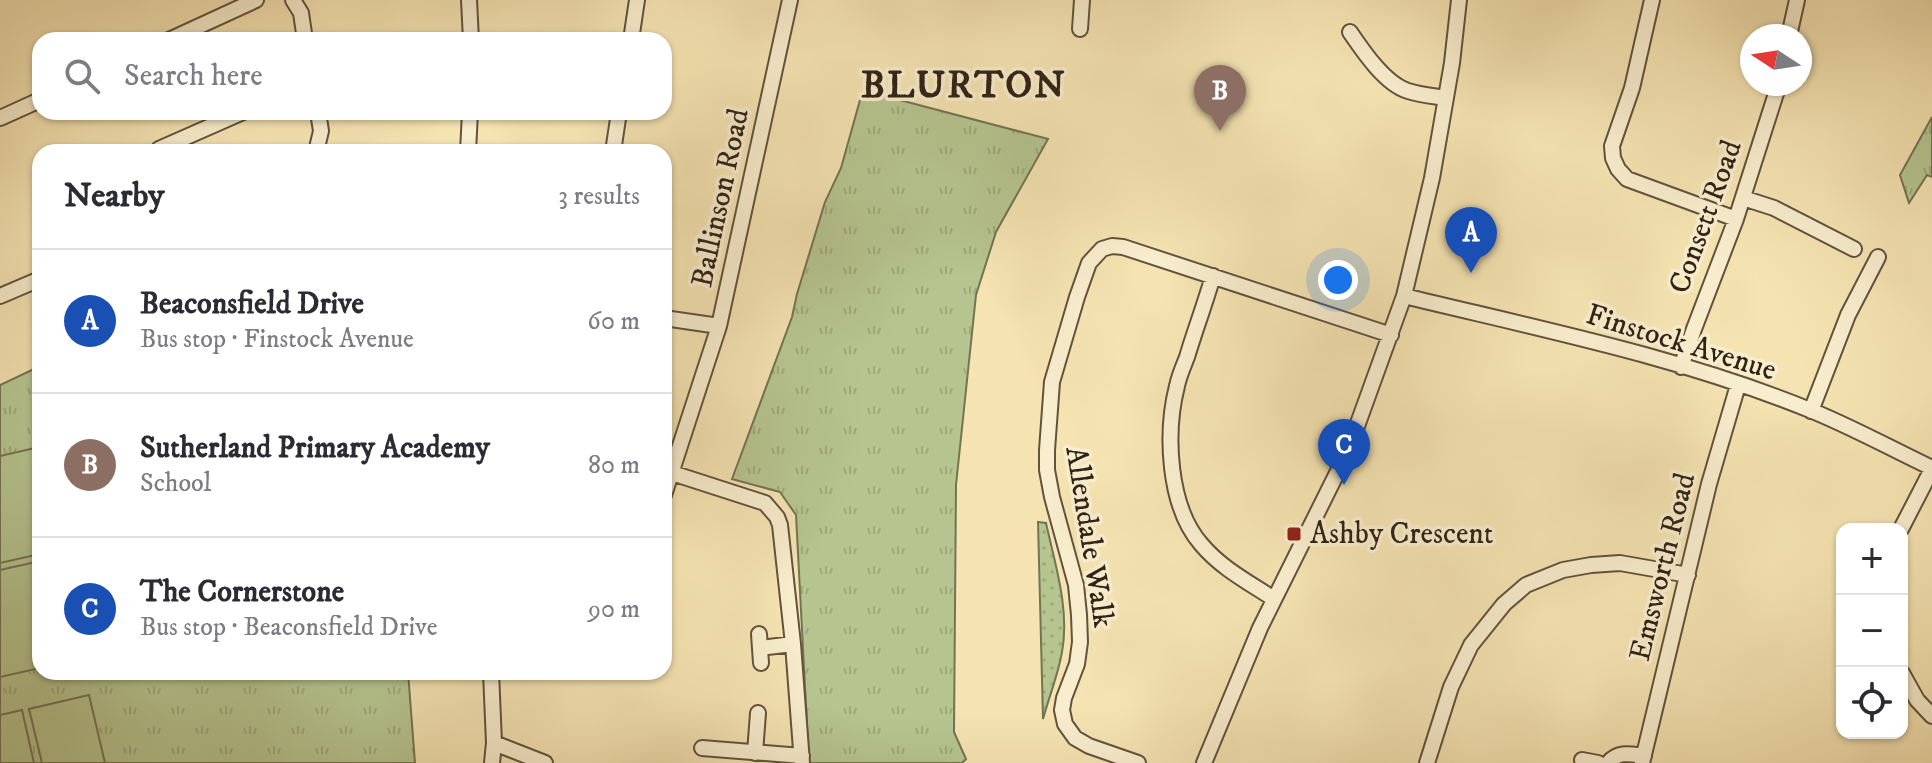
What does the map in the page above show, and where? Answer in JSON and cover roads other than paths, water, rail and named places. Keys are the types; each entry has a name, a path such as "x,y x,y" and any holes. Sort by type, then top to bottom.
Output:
{"street":[{"path":"186,32 256,0"},
{"path":"293,0 301,13 304,32"},
{"path":"469,0 471,32"},
{"path":"632,32 637,0"},
{"name":"Ballinson Road","path":"672,473 719,326 790,0"},
{"path":"1080,29 1082,0"},
{"path":"1204,763 1260,628 1348,451 1391,335 1404,296 1432,178 1452,63 1459,0"},
{"path":"1652,0 1632,88 1612,146 1613,158 1627,179 1736,219"},
{"path":"1792,24 1797,0"},
{"path":"1350,32 1381,73 1402,89 1446,98"},
{"name":"Consett Road","path":"1681,367 1736,219 1775,96"},
{"path":"0,118 32,104"},
{"path":"170,144 225,120"},
{"path":"318,144 319,120"},
{"path":"468,144 470,120"},
{"path":"614,144 618,120"},
{"path":"1743,198 1774,208 1854,249"},
{"name":"Allendale Walk","path":"1138,763 1075,738 1065,724 1062,710 1077,664 1079,615 1076,585 1052,497 1047,450 1052,382 1089,263 1102,249 1123,247 1391,335"},
{"path":"1811,411 1848,315 1878,257"},
{"path":"1213,276 1176,387 1171,442 1173,477 1178,502 1199,543 1225,569 1274,599"},
{"path":"0,296 32,282"},
{"name":"Finstock Avenue","path":"1404,296 1583,340 1738,385 1811,411 1932,468"},
{"path":"672,319 719,326"},
{"name":"Emsworth Road","path":"1643,760 1709,484 1738,385"},
{"path":"1904,523 1932,468"},
{"path":"672,473 765,503 777,517 793,644 802,760 702,748"},
{"path":"1427,763 1451,687 1471,645 1504,604 1526,585 1563,570 1620,563 1688,575"},
{"path":"760,649 793,644"},
{"path":"491,680 492,763"},
{"path":"1908,684 1917,700 1932,716"},
{"path":"755,753 758,713"},
{"path":"494,743 545,763"},
{"path":"1608,763 1614,756 1624,753 1643,760"},
{"path":"1582,760 1598,763"}],"place":[{"name":"Sutherland Primary Academy","path":"1220,131"},
{"name":"Beaconsfield Drive","path":"1471,273"},
{"name":"The Cornerstone","path":"1344,485"},
{"name":"Ashby Crescent","path":"1294,534"}],"district":[{"name":"BLURTON","path":"964,86"}]}
